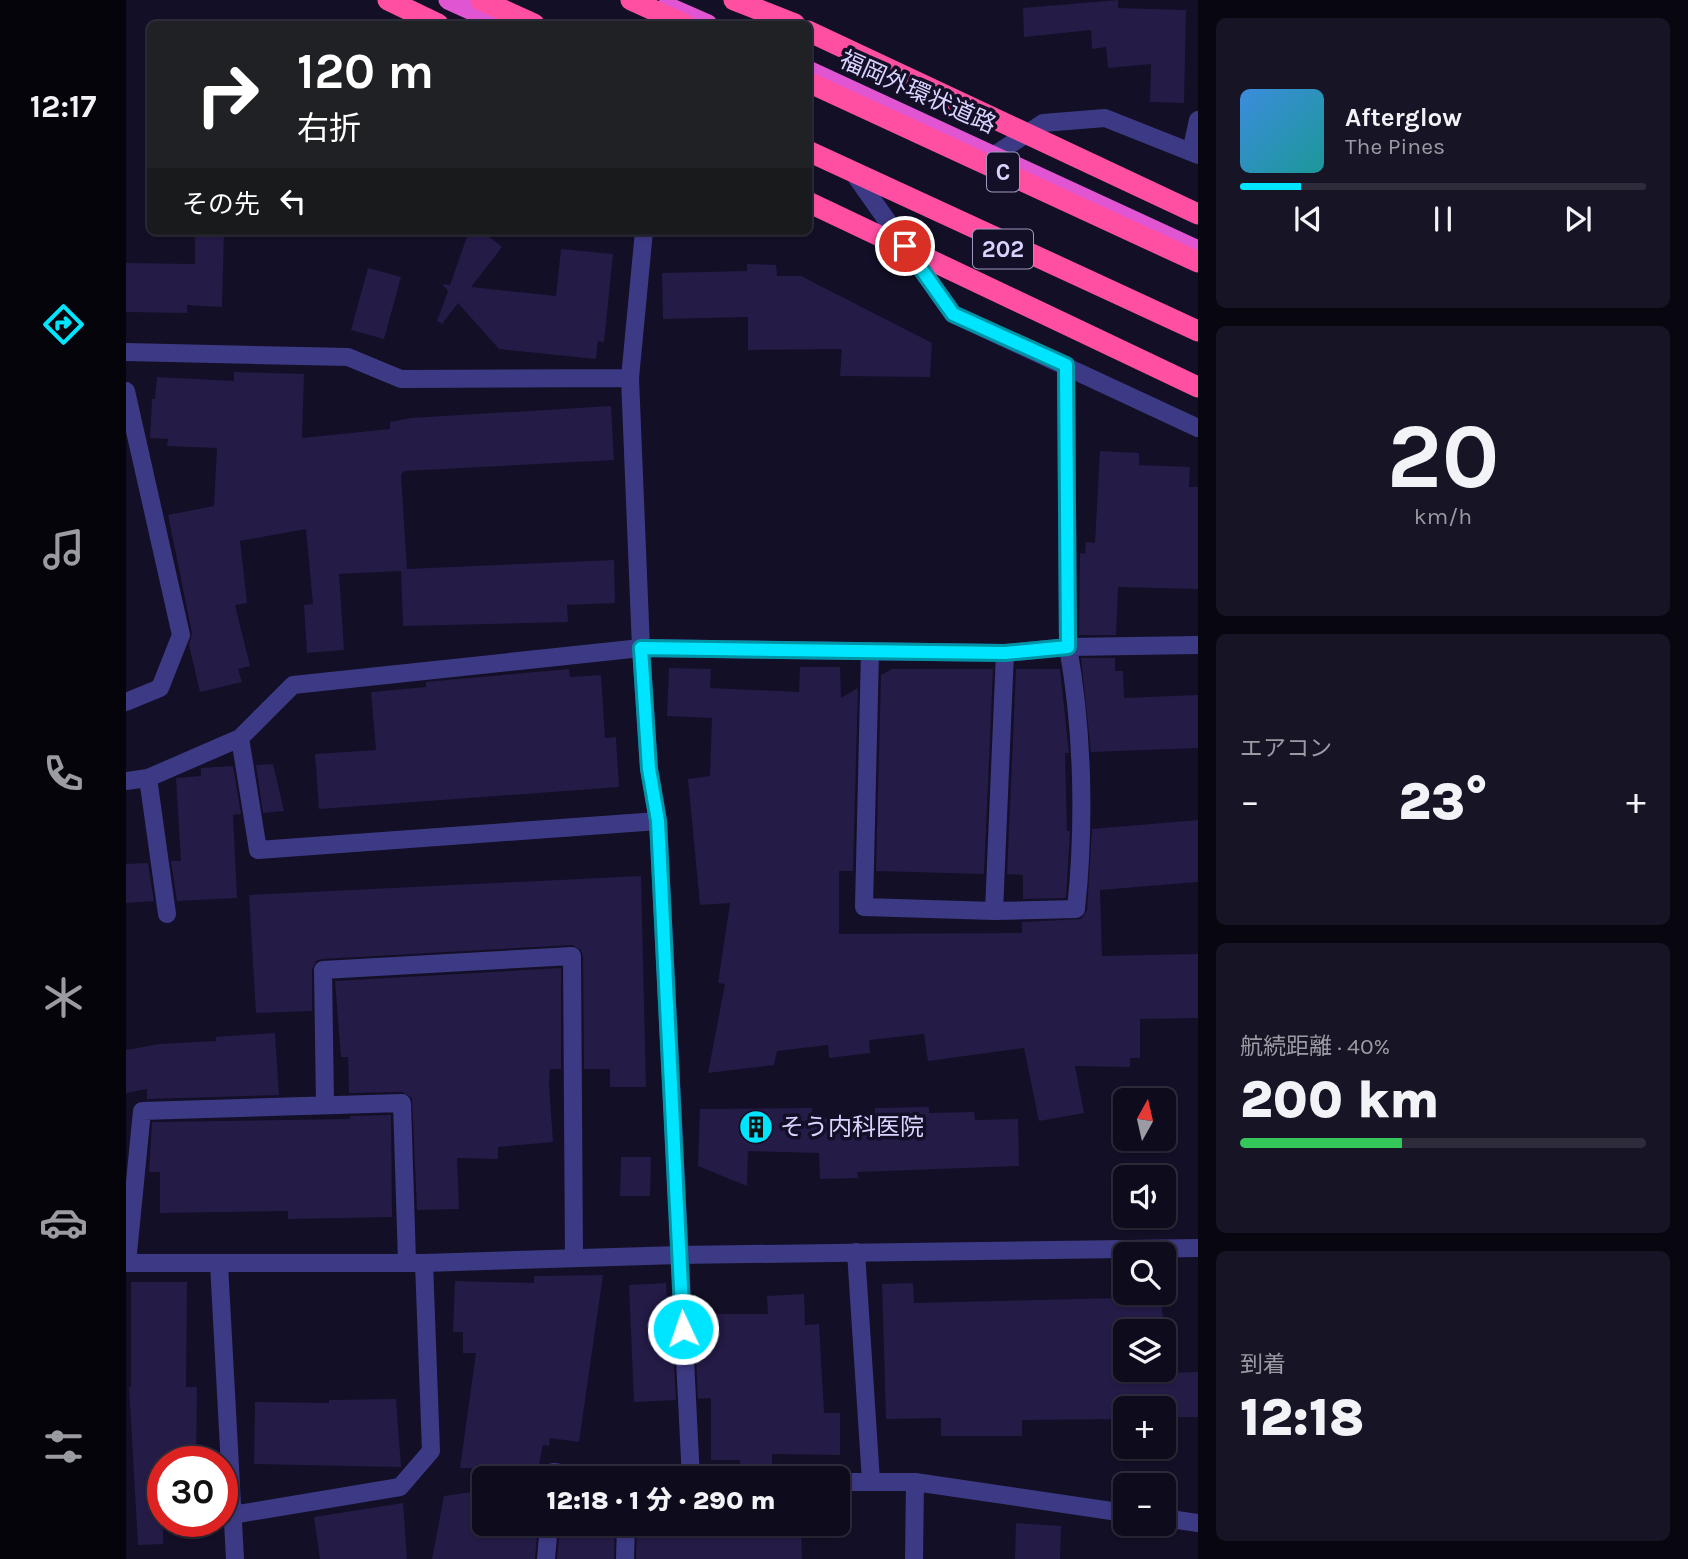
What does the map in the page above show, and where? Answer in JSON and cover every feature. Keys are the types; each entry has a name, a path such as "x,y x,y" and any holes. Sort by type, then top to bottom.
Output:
{"highway":[{"path":"388,0 432,21"},
{"path":"447,0 494,21"},
{"path":"481,0 527,21"},
{"path":"631,0 677,21"},
{"path":"655,0 701,21"},
{"path":"734,0 787,21"},
{"path":"812,33 1198,214"},
{"name":"福岡外環状道路","path":"812,72 1198,250"},
{"name":"C","path":"812,84 1198,262"},
{"path":"812,153 1198,331"},
{"name":"202","path":"812,160 857,178 1198,341"},
{"path":"812,204 1198,387"}],"street":[{"path":"655,0 655,21"},
{"path":"996,155 1043,123 1105,118 1194,153 1198,120"},
{"path":"857,178 953,314 1198,428"},
{"path":"643,235 630,378 641,648 649,769 658,821 690,1466"},
{"path":"126,352 348,356 401,379 630,378"},
{"path":"870,651 864,906 994,911 1076,909 1082,857 1075,686 1068,647 1066,365"},
{"path":"126,391 181,635 160,688 126,702"},
{"path":"126,781 148,778 240,738 293,685 641,648 1005,653 1068,647 1198,645"},
{"path":"994,911 1005,653"},
{"path":"240,738 258,850 658,821"},
{"path":"148,778 167,914"},
{"path":"325,1105 323,970 572,957 574,1258"},
{"path":"238,1515 400,1487 431,1451 415,1263 402,1103 142,1111 127,1263 415,1263 678,1255 1198,1248"},
{"path":"856,1252 871,1481"},
{"path":"219,1264 228,1446"},
{"path":"850,1482 915,1482 1113,1511"},
{"path":"914,1559 915,1482"},
{"path":"1176,1520 1198,1523"},
{"path":"547,1559 548,1536"},
{"path":"625,1559 626,1536"},
{"path":"233,1537 235,1559"}],"building":[{"path":"1118,0 1118,8 1186,10 1184,103 1150,102 1151,64 1108,68 1106,47 1092,49 1091,30 1024,37 1023,8"},
{"path":"195,235 224,235 222,307 187,305 187,313 126,312 126,263 195,264"},
{"path":"468,235 487,235 502,247 471,287 556,296 561,249 613,254 604,342 598,341 596,359 499,349 458,303 442,324 437,321 448,291 442,284 450,285"},
{"path":"747,264 776,265 777,276 801,276 932,343 930,377 840,376 842,349 748,350 748,317 663,319 662,273 747,271"},
{"path":"368,268 401,277 384,339 351,330"},
{"path":"234,372 304,374 302,438 390,429 390,422 411,418 611,406 614,460 404,471 401,475 407,569 614,560 615,603 567,605 568,622 403,626 401,571 339,574 344,650 307,653 304,605 313,604 306,529 240,541 247,603 235,605 250,666 238,669 242,682 200,692 189,645 192,633 168,515 214,506 217,448 167,446 168,439 150,438 152,399 155,399 157,377 234,381"},
{"path":"1100,451 1139,453 1139,465 1190,467 1189,487 1198,487 1198,589 1118,587 1116,635 1079,635 1080,553 1085,554 1086,542 1095,543"},
{"path":"1081,658 1115,658 1115,671 1123,671 1124,698 1198,695 1198,748 1091,752"},
{"path":"800,667 840,667 841,698 858,688 853,871 839,871 839,934 1022,933 1022,922 1081,919 1087,910 1092,829 1198,820 1198,882 1100,890 1102,956 1198,954 1198,1018 1140,1019 1140,1058 1130,1058 1130,1067 1075,1066 1084,1113 1039,1121 1024,1048 928,1061 924,1034 869,1040 870,1053 829,1058 828,1045 777,1051 774,1065 708,1073 725,984 718,983 730,903 700,905 688,779 710,776 712,718 667,716 669,668 711,669 710,688 799,692"},
{"path":"569,669 570,677 601,675 605,738 616,737 619,787 319,809 315,754 376,750 371,692 426,687 426,682"},
{"path":"892,669 993,669 984,874 876,871 881,675"},
{"path":"1016,669 1060,669 1069,753 1065,753 1067,831 1070,831 1066,898 1023,899 1023,875 1007,874"},
{"path":"273,764 284,811 263,813 256,765"},
{"path":"233,766 241,814 233,815 237,898 177,901 171,861 181,861 176,778 201,776 201,768"},
{"path":"148,863 154,901 126,903 126,864"},
{"path":"641,876 646,1087 610,1087 610,1069 584,1069 583,956 581,950 572,945 322,959 316,961 312,970 312,1011 256,1013 249,895"},
{"path":"561,968 561,1069 550,1069 549,1083 553,1142 498,1147 498,1159 457,1158 459,1209 417,1210 412,1098 402,1092 349,1093 348,1057 341,1057 335,981"},
{"path":"275,1033 279,1095 147,1099 147,1089 126,1093 126,1050 159,1044 216,1041 216,1037"},
{"path":"929,1107 929,1113 974,1112 975,1120 1018,1119 1019,1166 857,1172 858,1178 820,1179 819,1153 748,1151 747,1186 698,1166 700,1109 812,1108 812,1119 875,1116 875,1108"},
{"path":"391,1115 392,1217 288,1219 288,1211 160,1213 160,1172 149,1172 152,1122 350,1119 350,1116"},
{"path":"621,1157 651,1157 650,1196 620,1196"},
{"path":"603,1275 579,1442 550,1438 549,1446 543,1445 539,1466 460,1468 476,1353 463,1353 463,1332 453,1332 455,1281 534,1283 534,1276"},
{"path":"131,1282 187,1282 186,1387 197,1387 196,1446 147,1446 147,1537 163,1537 163,1544 138,1545 131,1387"},
{"path":"666,1283 668,1314 671,1314 676,1400 634,1402 629,1285"},
{"path":"913,1283 914,1303 1113,1298 1113,1305 1162,1305 1163,1319 1113,1319 1113,1382 1176,1382 1176,1373 1198,1372 1198,1417 1176,1417 1176,1396 1113,1396 1113,1419 1022,1420 1022,1436 941,1436 941,1418 886,1419 882,1284"},
{"path":"804,1294 805,1325 819,1324 824,1413 840,1413 840,1455 772,1454 772,1466 740,1466 740,1460 711,1460 711,1398 698,1399 694,1314 768,1314 767,1296"},
{"path":"396,1399 401,1467 254,1464 255,1402 329,1403 329,1400"},
{"path":"472,1492 472,1536 537,1536 535,1559 432,1559 444,1496"},
{"path":"403,1503 407,1559 320,1559 314,1517"},
{"path":"1016,1523 1061,1526 1060,1559 1015,1559"},
{"path":"559,1536 615,1536 614,1559 557,1559"},
{"path":"637,1536 801,1536 802,1559 636,1559"}],"place":[{"name":"そう内科医院","path":"756,1127"}],"route":[{"path":"683,1329 658,821 649,769 641,648 1005,653 1068,647 1066,365 953,314 905,246"}]}
